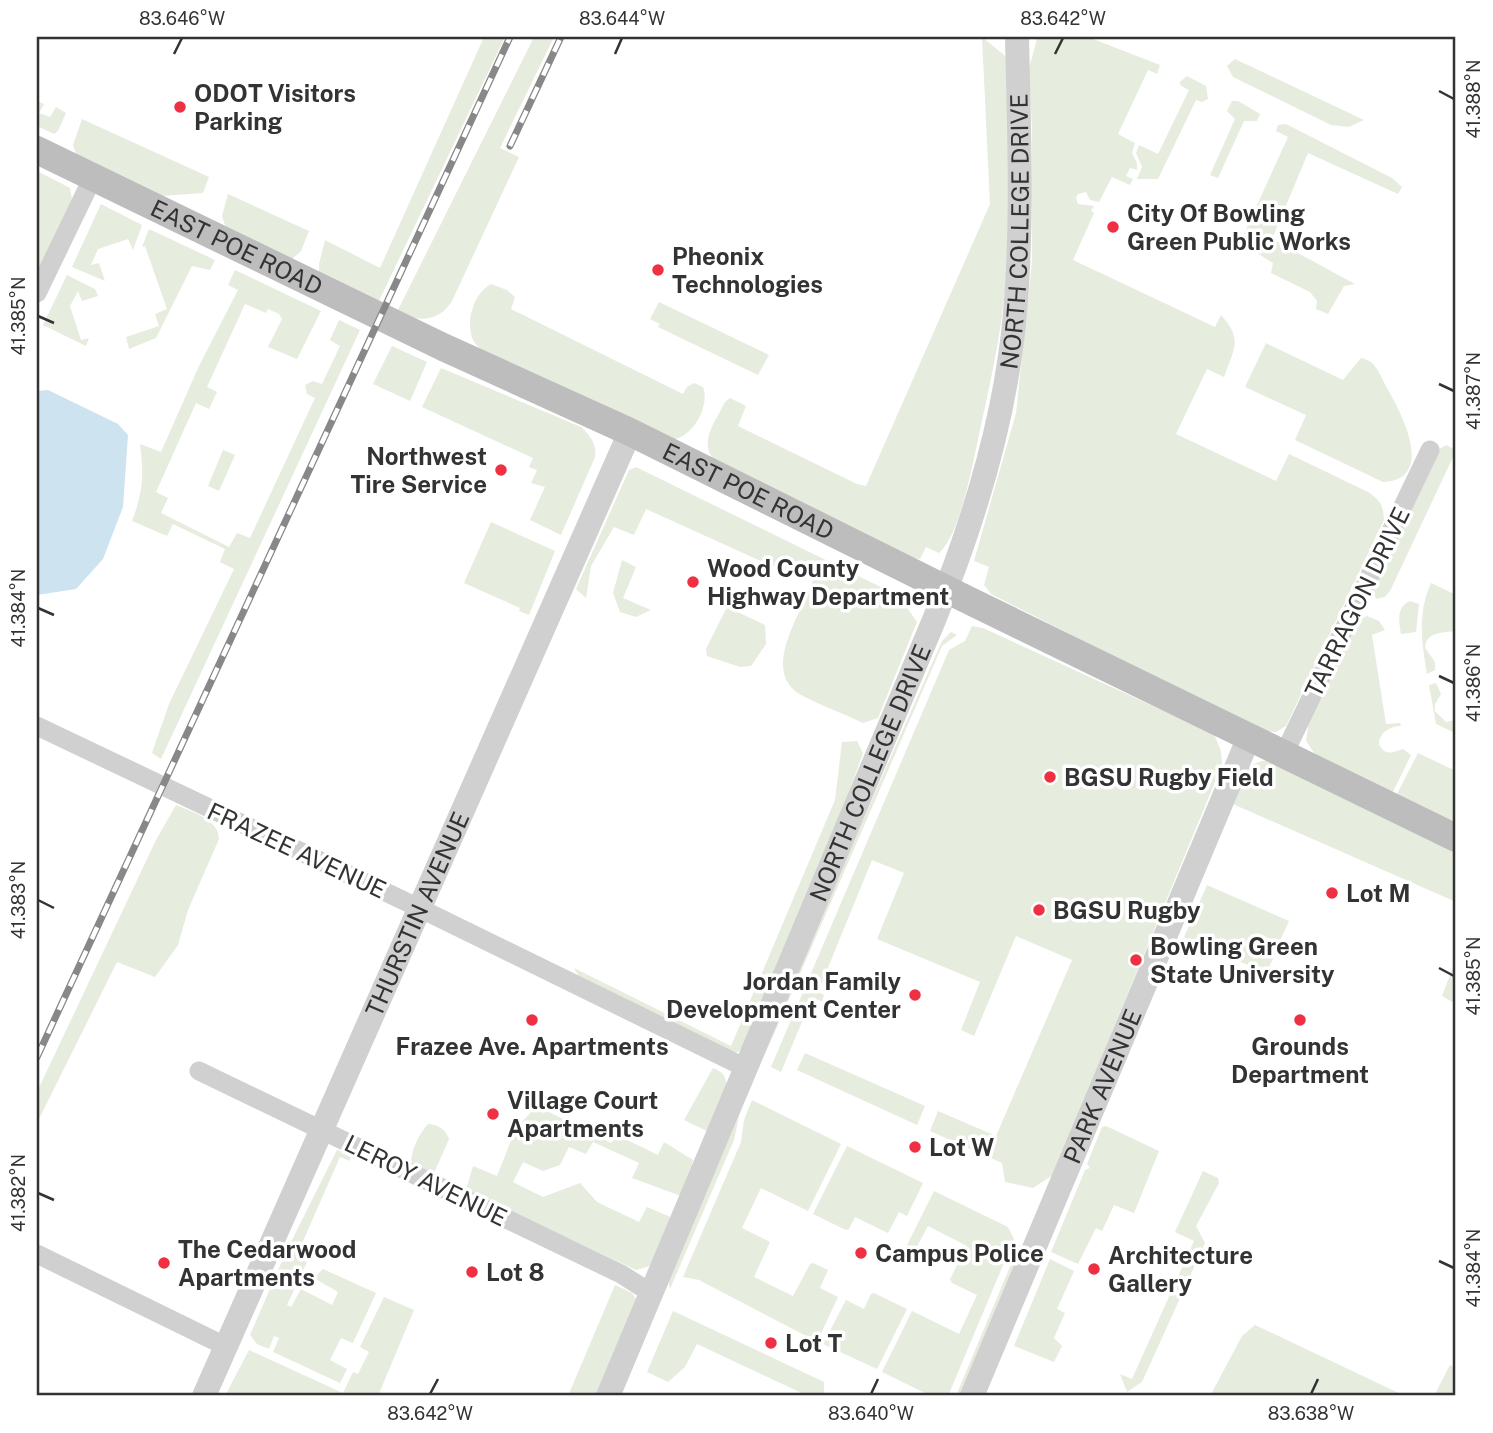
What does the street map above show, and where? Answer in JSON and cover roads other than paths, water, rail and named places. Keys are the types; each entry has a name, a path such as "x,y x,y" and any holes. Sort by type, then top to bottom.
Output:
{"main road":[{"name":"EAST POE ROAD","path":"37,150 443,347 629,432 1456,838"}],"street":[{"name":"NORTH COLLEGE DRIVE","path":"608,1396 947,589 974,512 996,431 1015,314 1019,229 1017,37"},
{"path":"37,293 93,177"},
{"name":"THURSTIN AVENUE","path":"204,1396 629,432"},
{"name":"TARRAGON DRIVE","path":"1284,754 1430,450"},
{"name":"FRAZEE AVENUE","path":"37,726 746,1068"},
{"name":"PARK AVENUE","path":"972,1396 1249,737"},
{"name":"LEROY AVENUE","path":"200,1071 621,1274 651,1293"},
{"path":"37,1254 225,1346"}],"water":[{"path":"48,390 118,424 128,435 123,507 103,559 76,589 37,595 37,391"}],"railway":[{"path":"37,1057 510,37"},
{"path":"510,146 561,37"}],"place":[{"name":"ODOT Visitors Parking","path":"180,107"},
{"name":"City Of Bowling Green Public Works","path":"1113,227"},
{"name":"Pheonix Technologies","path":"658,270"},
{"name":"Northwest Tire Service","path":"501,470"},
{"name":"Wood County Highway Department","path":"693,582"},
{"name":"BGSU Rugby Field","path":"1050,777"},
{"name":"Lot M","path":"1332,893"},
{"name":"BGSU Rugby","path":"1039,910"},
{"name":"Bowling Green State University","path":"1136,960"},
{"name":"Jordan Family Development Center","path":"915,995"},
{"name":"Frazee Ave. Apartments","path":"532,1020"},
{"name":"Grounds Department","path":"1300,1020"},
{"name":"Village Court Apartments","path":"493,1114"},
{"name":"Lot W","path":"915,1147"},
{"name":"Campus Police","path":"861,1253"},
{"name":"The Cedarwood Apartments","path":"164,1263"},
{"name":"Architecture Gallery","path":"1094,1269"},
{"name":"Lot 8","path":"472,1272"},
{"name":"Lot T","path":"771,1343"}]}
